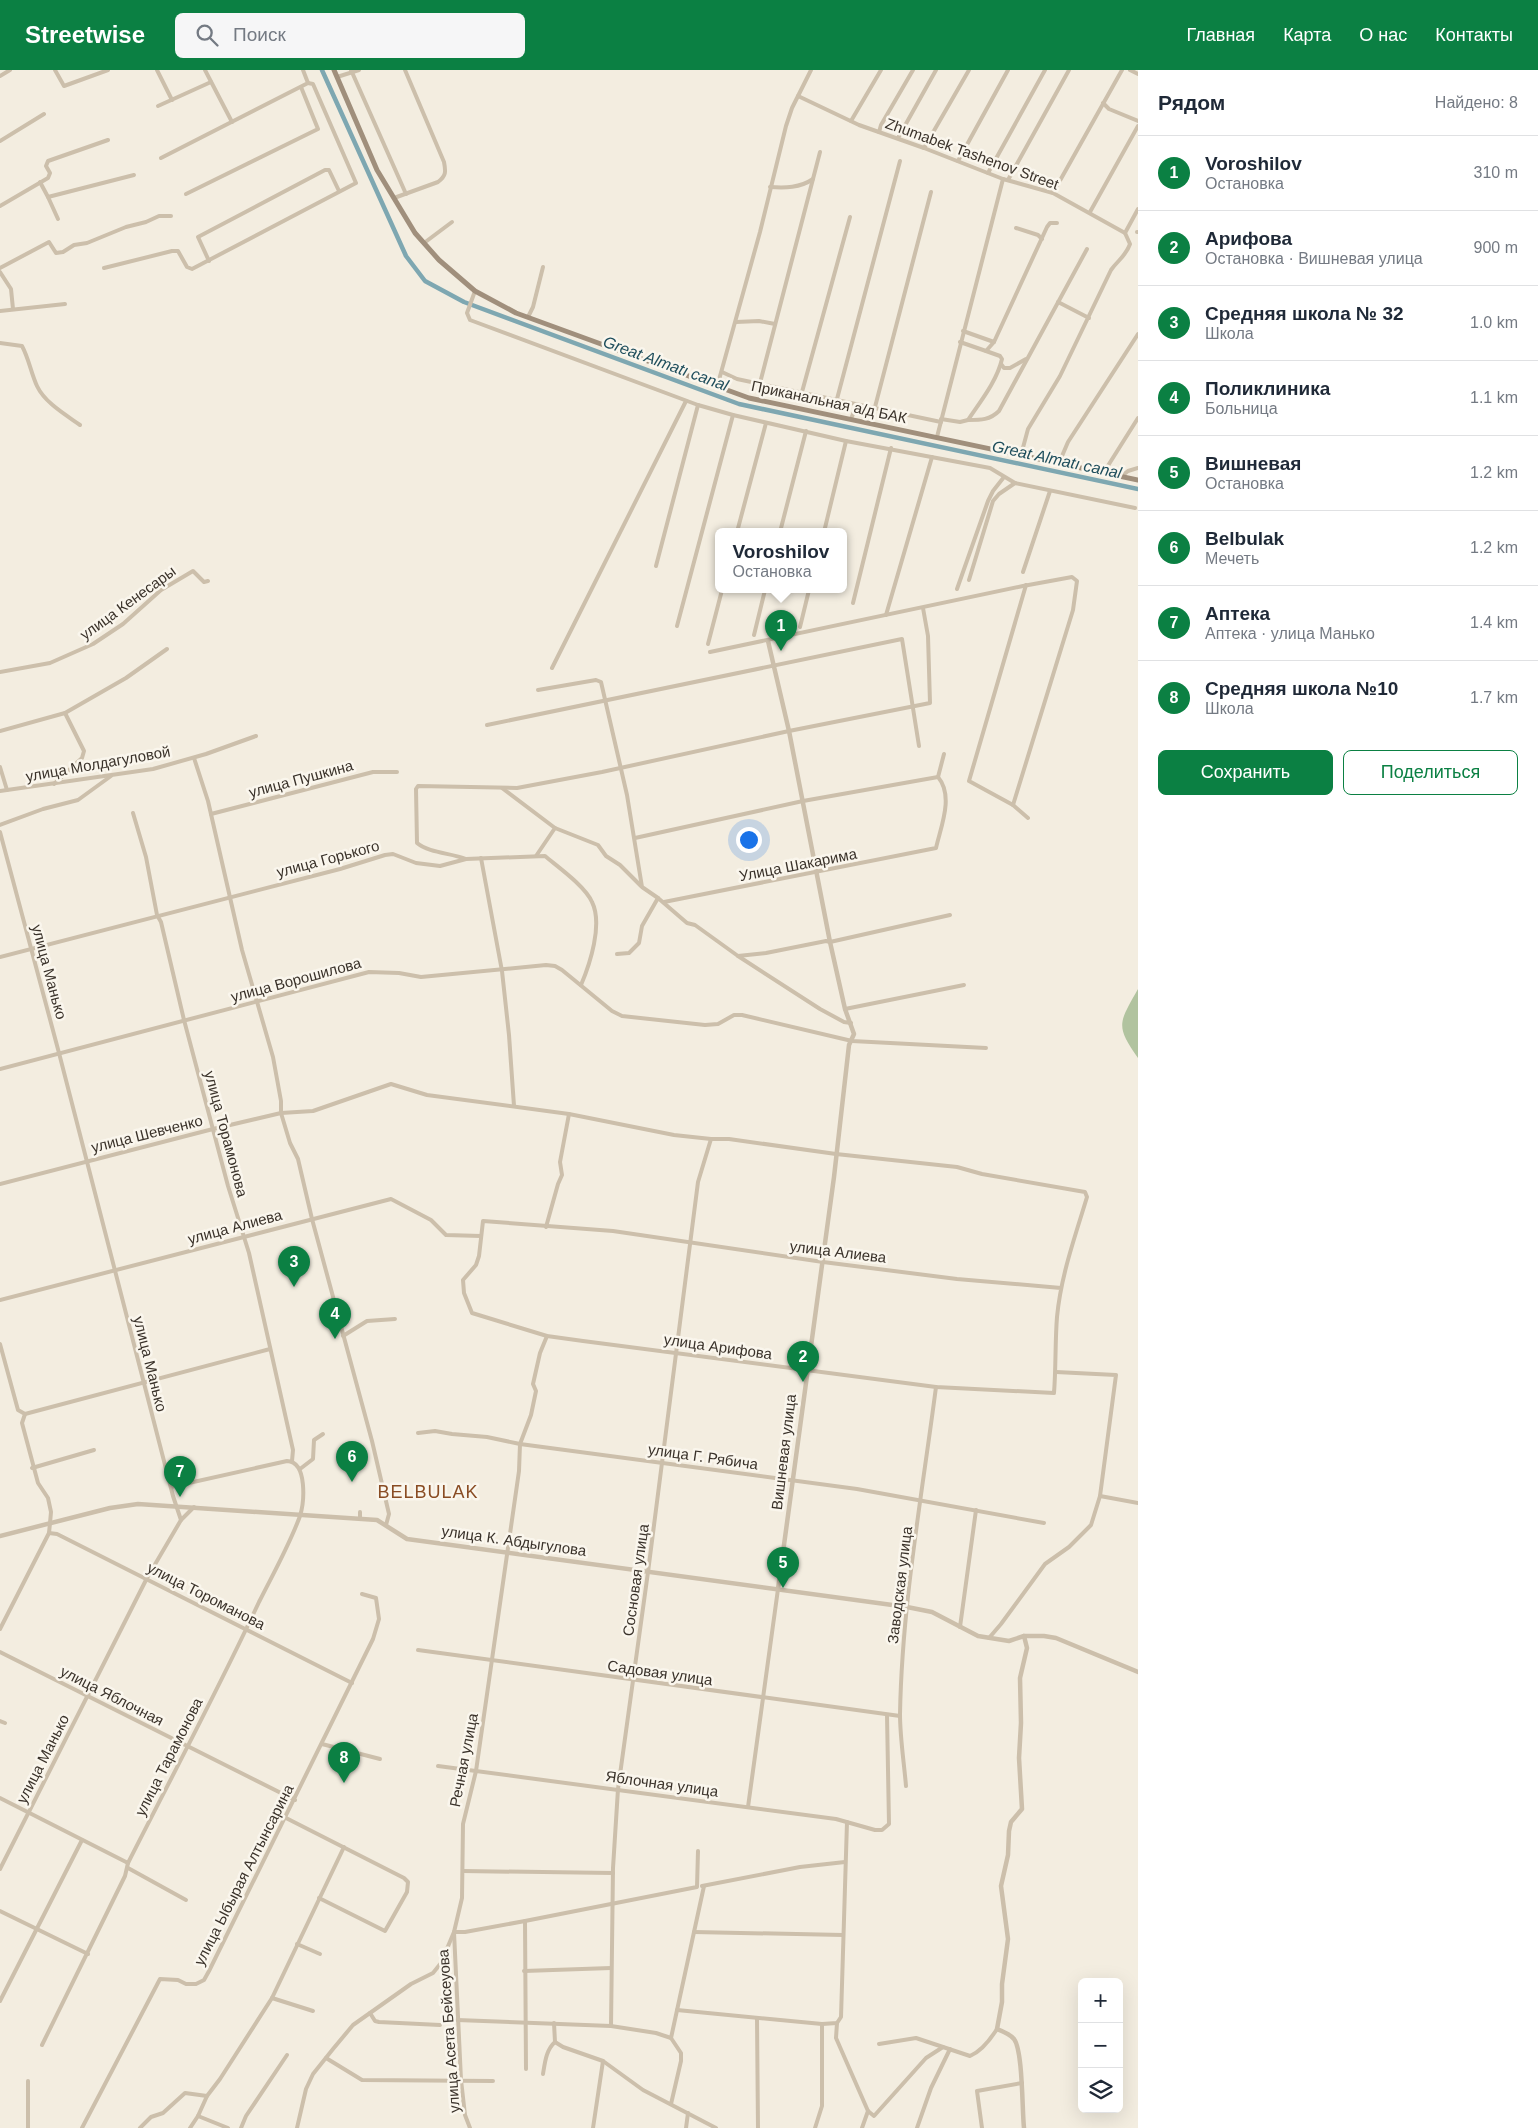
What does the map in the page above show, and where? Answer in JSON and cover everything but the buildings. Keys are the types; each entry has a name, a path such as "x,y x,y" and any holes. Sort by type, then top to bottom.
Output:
{"main road":[{"name":"Приканальная а/д БАК","path":"334,70 377,170 415,234 439,260 475,291 528,317 749,398 1138,480"}],"street":[{"path":"0,76 10,70"},
{"path":"55,70 64,86 108,70"},
{"path":"157,70 172,100"},
{"path":"206,70 232,122"},
{"path":"303,70 308,83"},
{"path":"337,77 359,70"},
{"path":"394,198 438,182 444,177 446,171 444,162 405,70"},
{"path":"717,387 736,322 786,126 811,70"},
{"path":"852,121 881,70"},
{"path":"879,132 881,125 914,70"},
{"path":"898,138 936,70"},
{"path":"924,148 969,70"},
{"path":"958,161 1008,70"},
{"path":"988,172 1044,70"},
{"path":"937,437 963,330 1006,180 1069,70"},
{"path":"1053,193 1122,70"},
{"path":"1130,70 1138,74"},
{"path":"352,71 406,194"},
{"path":"158,106 211,82"},
{"path":"104,268 178,251 187,267 192,269 356,183 313,84 308,83 161,158"},
{"path":"186,194 318,129 301,87"},
{"name":"Zhumabek Tashenov Street","path":"798,96 879,132 1006,180 1053,193 1125,233"},
{"path":"1103,104 1138,121"},
{"path":"0,141 44,114"},
{"path":"1090,212 1138,126"},
{"path":"0,206 48,178 50,173 46,166 48,161 108,140"},
{"path":"760,383 820,152"},
{"path":"837,399 900,161"},
{"path":"209,260 198,237 325,170 329,170 339,191"},
{"path":"48,198 134,175"},
{"path":"770,187 786,188 802,185 813,178"},
{"path":"40,182 58,218"},
{"path":"875,407 931,192"},
{"path":"1021,455 1028,429 1060,376 1111,270 1117,262 1126,256 1130,244 1125,233 1138,209"},
{"path":"14,309 11,289 0,270 49,242 56,253 63,252 74,245 87,243 159,216 171,216"},
{"path":"802,392 850,217"},
{"path":"424,244 452,222"},
{"path":"986,351 994,342 1050,223 1057,223"},
{"path":"1016,228 1038,235 1042,239"},
{"path":"722,372 737,378 941,420 960,422 986,420 999,411 1087,249"},
{"path":"528,317 533,307 543,267"},
{"path":"475,291 467,313 468,318 698,405 766,423 990,468 1015,483 1135,508"},
{"path":"1058,302 1089,318"},
{"path":"0,311 65,304"},
{"path":"736,322 759,321 775,324"},
{"path":"963,330 994,342"},
{"path":"1059,463 1068,442 1138,334"},
{"path":"960,342 1000,356 1002,359 990,386 968,420"},
{"path":"0,343 22,346 34,373 37,387 58,410 80,425"},
{"path":"1001,364 1004,368 1010,368 1028,357"},
{"path":"552,668 686,401"},
{"path":"851,420 856,404"},
{"path":"656,566 698,405"},
{"path":"677,626 733,415"},
{"path":"1104,472 1138,418"},
{"path":"738,528 766,423"},
{"path":"781,528 806,431"},
{"path":"825,528 846,440"},
{"path":"853,603 891,448"},
{"path":"886,616 932,457"},
{"path":"1122,476 1128,471 1138,468"},
{"path":"957,590 988,501 1004,477"},
{"path":"969,580 993,501 999,494 1015,483"},
{"path":"1024,572 1050,491"},
{"name":"улица Кенесары","path":"0,672 50,664 93,644 124,624 161,590 193,571 204,582 208,581"},
{"path":"710,652 1072,577 1077,581 1073,610 1013,805"},
{"path":"1026,585 969,781 1013,805 1028,818"},
{"path":"708,644 721,593"},
{"path":"754,634 764,593"},
{"path":"800,626 808,593"},
{"path":"466,859 454,854 422,847 417,843 416,789 418,786 517,788 930,703 928,636 923,608"},
{"path":"487,725 902,639 919,746"},
{"path":"768,640 818,872 830,942 845,1009 851,1023"},
{"path":"0,731 65,713 126,678 167,649"},
{"path":"538,690 596,680 601,682 635,838 642,887"},
{"path":"54,784 82,758 84,752 65,713"},
{"name":"улица Молдагуловой","path":"0,791 154,769 194,758 256,736"},
{"path":"635,838 803,801 938,777 944,754"},
{"path":"194,758 211,814 242,950 275,1066 281,1113 290,1142 298,1158 312,1219 383,1485 390,1514 386,1525"},
{"path":"0,767 7,790"},
{"name":"улица Пушкина","path":"211,814 373,772 397,772"},
{"path":"0,825 43,809 78,800 113,775"},
{"name":"Улица Шакарима","path":"664,902 936,848 946,800 943,783 938,777"},
{"path":"502,788 555,828 598,845 606,856 620,865 642,887 664,902 687,923 695,925 738,956 820,1009 844,1022 851,1023"},
{"name":"улица Торамонова","path":"133,814 146,857 157,915 161,922 184,1020 244,1237 293,1450 292,1461"},
{"path":"536,856 555,828"},
{"name":"улица Манько","path":"0,832 32,949 143,1382 181,1520 148,1578 0,1870"},
{"name":"улица Горького","path":"0,957 340,869 385,855 393,854 430,866 440,866 466,859 545,856 585,892 592,902 595,913 594,941 591,961 581,985"},
{"path":"481,858 502,970 510,1035 514,1106"},
{"path":"617,954 629,953 639,943 642,926 658,898"},
{"path":"738,956 830,942 950,915"},
{"name":"улица Ворошилова","path":"0,1069 369,972 400,973 421,977 546,965 555,966 612,1011 622,1016 705,1025 718,1024 734,1016 742,1015 852,1041 986,1048"},
{"path":"845,1009 964,985"},
{"name":"Вишневая улица","path":"748,1807 823,1262 849,1045 854,1034 851,1023"},
{"name":"улица Шевченко","path":"0,1184 281,1113 312,1111 391,1084 427,1095 569,1114 674,1135 711,1140 729,1139 836,1154 957,1167 982,1174 1085,1192 1087,1197 1067,1260 1061,1288"},
{"path":"546,1227 562,1175 560,1162 569,1114"},
{"name":"Сосновая улица","path":"610,2026 613,1873 618,1789 663,1462 698,1182 711,1140"},
{"name":"улица Алиева","path":"0,1300 391,1199 431,1220 446,1235 481,1236 483,1221 613,1231 823,1262 957,1279 1061,1288"},
{"name":"улица Арифова","path":"481,1236 476,1265 463,1280 464,1293 472,1313 547,1336 936,1387 1054,1394 1056,1372"},
{"path":"989,1638 1044,1564 1068,1547 1091,1525 1100,1496 1116,1375 1056,1372 1057,1316 1061,1288"},
{"path":"343,1336 367,1321 395,1319"},
{"name":"Речная улица","path":"297,2128 306,2089 313,2074 354,2025 411,1984 433,1972 441,1963 454,1932 462,1898 462,1835 476,1771 519,1471 520,1444 531,1415 536,1391 533,1384 540,1353 547,1336"},
{"path":"0,1344 18,1410 25,1414 270,1349"},
{"name":"Заводская улица","path":"906,1786 900,1716 907,1607 936,1387"},
{"path":"0,1629 49,1533 51,1512 48,1498 38,1483 32,1468 22,1423 25,1414"},
{"name":"улица Г. Рябича","path":"418,1433 436,1431 487,1437 520,1444 793,1480 921,1500 1044,1523"},
{"path":"171,1487 279,1462 292,1461 300,1468 313,1459 314,1440 323,1434"},
{"path":"32,1468 94,1450"},
{"name":"улица Тарамонова","path":"42,2045 88,1954 128,1868 128,1863 246,1630 300,1515 303,1475 300,1468"},
{"path":"1100,1496 1138,1503"},
{"name":"улица К. Абдыгулова","path":"0,1536 110,1508 138,1504 377,1520 407,1539 907,1607 932,1612 978,1636 1009,1641 1024,1636 1056,1638 1138,1672"},
{"path":"181,1520 194,1507"},
{"path":"960,1627 976,1510"},
{"path":"360,1512 360,1519"},
{"name":"улица Тороманова","path":"49,1533 57,1534 148,1578 352,1683"},
{"name":"улица Ыбырая Алтынсарина","path":"82,2128 160,1979 178,1980 186,1984 196,1984 204,1980 295,1800 373,1639 379,1619 376,1598 362,1594"},
{"path":"879,2044 916,2038 970,2056 976,2054 987,2043 997,2029 1002,2002 1002,1984 1008,1939 1001,1886 1008,1855 1009,1831 1012,1822 1022,1809 1019,1758 1021,1724 1020,1678 1027,1648 1024,1636"},
{"name":"Садовая улица","path":"418,1650 900,1716"},
{"name":"улица Яблочная","path":"0,1652 295,1800"},
{"name":"Яблочная улица","path":"438,1766 748,1807 847,1822 875,1830 882,1830 889,1824 887,1715"},
{"path":"0,1721 5,1723"},
{"path":"322,1744 380,1759"},
{"path":"0,1798 128,1863"},
{"path":"286,1818 404,1878 408,1882 407,1892 385,1930 319,1898"},
{"path":"847,1822 842,1935 841,2016 837,2023 836,2038 868,2112 874,2116 926,2058 943,2047"},
{"path":"0,2000 82,1840"},
{"path":"190,2128 207,2096 272,1998 344,1848"},
{"path":"697,1887 698,1851"},
{"path":"454,1932 465,1932 525,1921 800,1867 845,1862"},
{"path":"128,1868 186,1900"},
{"path":"463,1871 613,1873"},
{"path":"671,2038 704,1886"},
{"path":"0,1911 88,1954"},
{"path":"525,1921 524,2022 526,2069"},
{"name":"улица Асета Бейсеуова","path":"454,1932 461,2080 465,2115 470,2128"},
{"path":"694,1932 842,1935"},
{"path":"297,1944 320,1954"},
{"path":"524,1971 611,1968"},
{"path":"272,1998 312,2011"},
{"path":"677,2010 822,2024 837,2023"},
{"path":"370,2013 375,2020 380,2022 440,2025"},
{"path":"757,2018 758,2128"},
{"path":"458,2020 610,2026 656,2033 671,2038 681,2053 681,2061 671,2104"},
{"path":"554,2024 555,2042"},
{"path":"815,2128 822,2106 822,2024"},
{"path":"997,2029 1013,2037 1016,2044 1022,2083 1024,2128"},
{"path":"555,2042 563,2047 603,2061 644,2090 716,2128"},
{"path":"543,2074 545,2058 550,2046 555,2042"},
{"path":"917,2128 931,2088 950,2049"},
{"path":"241,2128 246,2116 287,2055"},
{"path":"326,2058 362,2080 494,2080"},
{"path":"593,2128 603,2061"},
{"path":"28,2081 28,2128"},
{"path":"982,2128 977,2091 1022,2083"},
{"path":"140,2128 151,2117 163,2113 185,2093 207,2096"},
{"path":"862,2128 868,2112"},
{"path":"686,2128 688,2113"},
{"path":"198,2116 228,2128"}],"green space":[{"path":"1138,989 1138,1058 1126,1038 1122,1024 1127,1009"}],"waterway":[{"name":"Great Almatı canal","path":"322,70 406,256 425,281 464,302 739,404 1138,489"}],"place":[{"name":"Voroshilov","path":"781,651"},
{"name":"Средняя школа № 32","path":"294,1287"},
{"name":"Поликлиника","path":"335,1339"},
{"name":"Арифова","path":"803,1382"},
{"name":"Belbulak","path":"352,1482"},
{"name":"Аптека","path":"180,1497"},
{"name":"Вишневая","path":"783,1588"},
{"name":"Средняя школа №10","path":"344,1783"}],"district":[{"name":"BELBULAK","path":"428,1492"}]}
